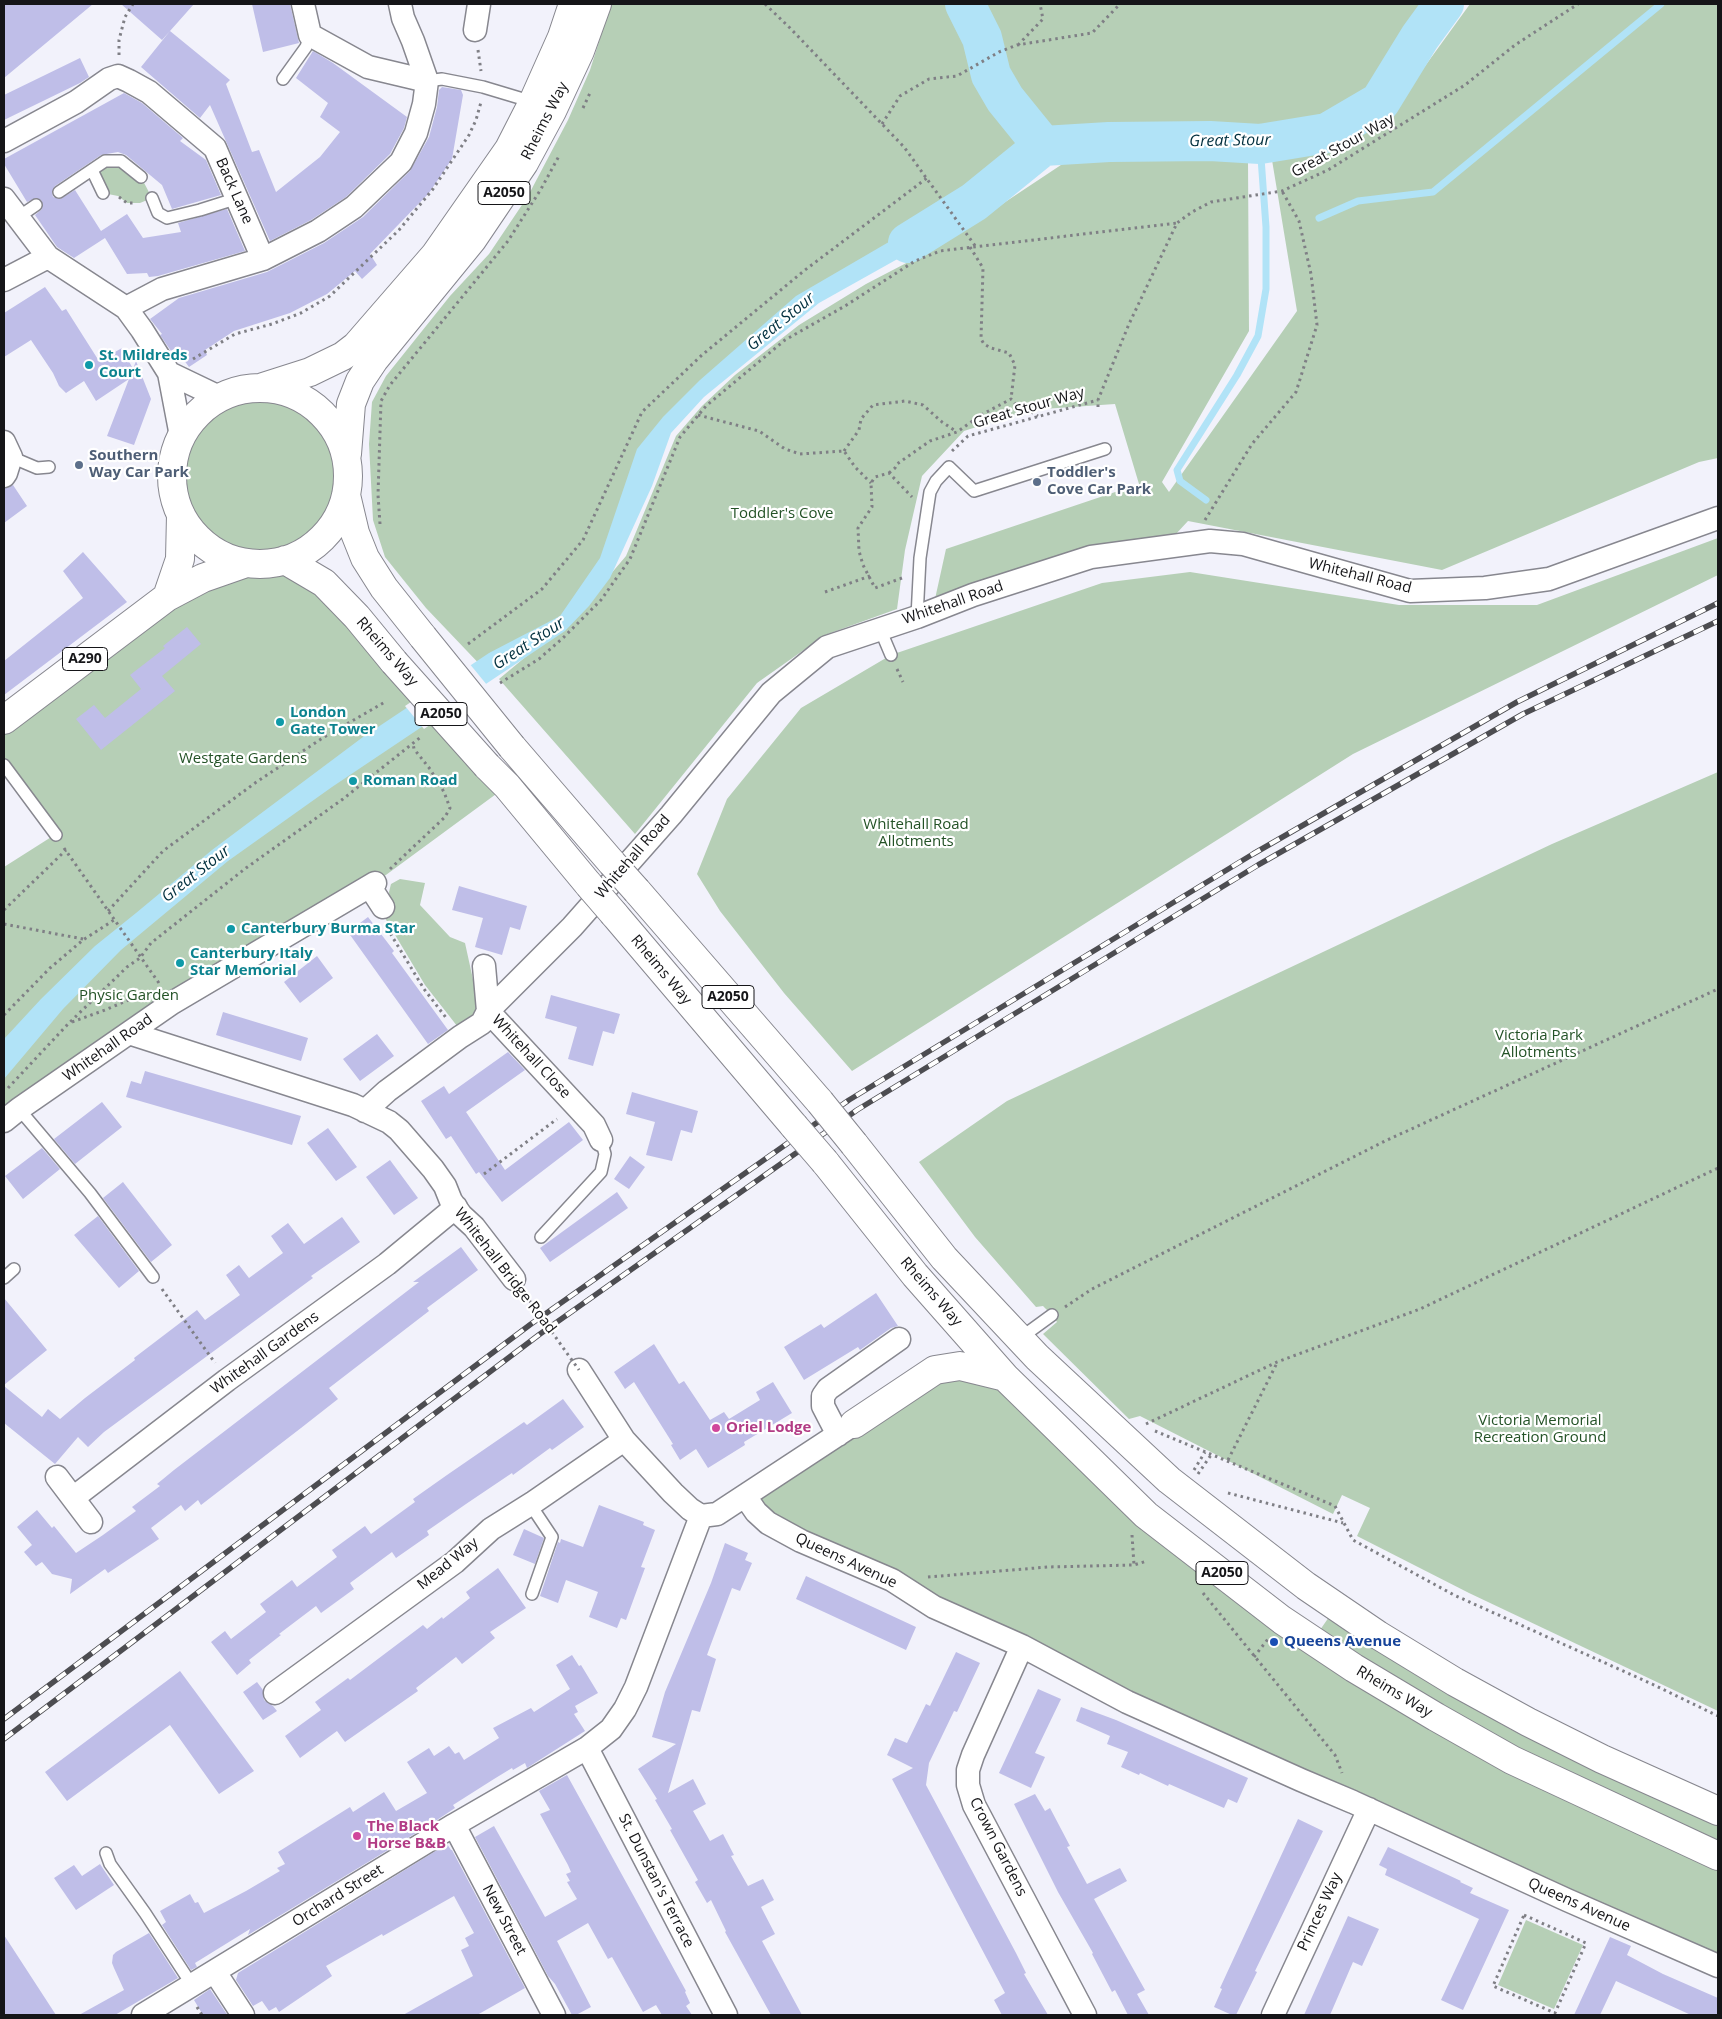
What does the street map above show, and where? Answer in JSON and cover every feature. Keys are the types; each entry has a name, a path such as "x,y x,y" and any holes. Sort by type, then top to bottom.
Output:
{"main road":[{"name":"Rheims Way","path":"261,387 310,372 343,356 356,346 436,256 509,149 533,102 562,37 573,4"},
{"name":"Rheims Way","path":"347,458 350,409 360,381 374,360 472,240 524,163 552,111 580,51 597,4"},
{"path":"261,387 290,393 316,408 336,430 347,458 348,477 346,495 338,517 325,536 307,551 286,560 266,564 246,563 220,554 197,538 181,515 172,489 172,462 181,436 197,413 219,397 240,390 261,387"},
{"name":"A2050","path":"346,495 355,533 365,558 384,588 512,747 820,1102 944,1258 1020,1339 1122,1438 1169,1480 1306,1586 1378,1635 1455,1682 1528,1722 1602,1759 1718,1811"},
{"path":"167,597 180,559 181,515"},
{"name":"Rheims Way","path":"286,560 324,583 358,617 394,662 507,786 825,1162 915,1275 1005,1377 1146,1515 1282,1620 1354,1668 1512,1760 1718,1856"},
{"name":"A290","path":"4,720 167,597 203,578 246,563"},
{"path":"846,1429 935,1370 960,1366 1005,1377"}],"street":[{"path":"303,4 310,35 368,67 427,81"},
{"path":"126,308 162,288 263,259 318,231 354,207 401,162 416,133 424,104 427,81 403,18 400,4"},
{"path":"475,30 479,4"},
{"name":"Back Lane","path":"118,76 150,92 215,148 263,259"},
{"path":"4,141 76,102 109,79 118,76"},
{"path":"4,199 48,257 126,308 169,373 181,436"},
{"path":"4,280 48,257"},
{"path":"169,373 219,397"},
{"name":"Whitehall Road","path":"365,1111 387,1091 482,1023 488,1010 572,927 671,815 771,693 828,647 917,617 973,595 1091,557 1188,546 1210,541 1244,544 1410,591 1476,588 1549,579 1718,518"},
{"path":"372,885 383,914"},
{"name":"Whitehall Road","path":"11,1115 172,1003 372,885"},
{"name":"Whitehall Close","path":"484,966 488,1010 594,1125 601,1140"},
{"name":"Whitehall Bridge Road","path":"129,1033 353,1105 389,1122 399,1130 433,1169 445,1186 456,1208 474,1227 514,1279"},
{"name":"Whitehall Gardens","path":"73,1498 227,1380 387,1264 456,1208"},
{"path":"579,1370 624,1440 673,1493 690,1509 701,1516 717,1514 846,1429 823,1406 823,1396 828,1389 899,1339"},
{"name":"Mead Way","path":"275,1693 455,1562 491,1529 624,1440"},
{"path":"57,1477 91,1522"},
{"name":"Queens Avenue","path":"746,1496 756,1512 768,1523 801,1540 892,1580 934,1607 1022,1646 1127,1702 1718,1966"},
{"path":"587,1748 611,1728 625,1709 636,1687 701,1516"},
{"name":"Crown Gardens","path":"1022,1646 973,1755 968,1770 968,1785 974,1805 1085,2015"},
{"name":"Orchard Street","path":"143,2015 454,1825 587,1748"},
{"name":"St. Dunstan's Terrace","path":"587,1748 726,2015"},
{"name":"Princes Way","path":"1273,2015 1361,1806"},
{"name":"New Street","path":"454,1825 554,2015"},
{"path":"215,1972 243,2015"}],"lane":[{"path":"283,79 306,47 310,35"},
{"path":"427,81 442,79 484,87 533,102"},
{"path":"59,192 105,161 121,161 141,177"},
{"path":"92,170 103,193"},
{"path":"152,198 158,213 167,218 238,198"},
{"path":"17,218 36,205"},
{"path":"917,617 920,558 930,492 936,481 949,467 974,490 1106,449"},
{"path":"6,459 37,468 49,467"},
{"path":"880,629 891,655"},
{"path":"4,765 56,834"},
{"path":"11,1115 90,1193 153,1277"},
{"path":"541,1237 601,1172 605,1154 601,1140"},
{"path":"4,1278 14,1269"},
{"path":"1020,1339 1052,1315"},
{"path":"530,1504 552,1538 532,1594"},
{"path":"106,1853 110,1864 145,1912 192,1985"}],"path":[{"path":"118,76 119,40 125,17 133,4"},
{"path":"765,4 904,148 976,246"},
{"path":"1018,46 1043,20 1040,4"},
{"path":"882,124 900,96 930,78 957,76 969,71 999,52 1018,46 1092,33 1120,4"},
{"name":"Great Stour Way","path":"968,436 1098,400 1129,324 1177,223 1192,212 1211,202 1280,192 1328,170 1465,85 1515,45 1578,4"},
{"path":"221,343 235,334 272,324 302,313 330,296 399,230 448,169 476,120 484,87 475,30"},
{"path":"468,644 542,589 584,540 642,412 709,349 806,270 927,178"},
{"path":"1188,546 1252,444 1296,392 1316,325 1311,274 1299,221 1280,192"},
{"path":"500,683 539,659 601,600 630,559 680,437 706,406 785,340 845,306 915,261 940,251 1177,223"},
{"path":"970,248 983,268 980,339 991,348 1009,352 1014,365 1011,399 1018,407 1038,416"},
{"path":"919,573 875,588 863,565 859,552 858,528 872,507 871,483 875,477 889,473 896,468 897,464 930,441 957,432 981,415 1011,399"},
{"path":"1098,400 1098,407"},
{"path":"381,401 378,494 382,531"},
{"path":"698,415 759,431 784,449 800,454 844,450 859,430 861,419 873,405 905,402 923,405 957,432"},
{"path":"844,450 855,466 871,483"},
{"path":"889,473 916,501"},
{"path":"825,592 870,576"},
{"path":"108,911 162,851 255,783 324,737 386,702"},
{"path":"4,1092 69,1023 127,967 140,958 151,943 246,868 343,799 422,736"},
{"path":"372,885 446,817 450,808 444,792 430,769 414,749 413,743"},
{"path":"56,834 162,988 153,991"},
{"path":"4,910 66,850"},
{"path":"383,914 424,989 460,1037"},
{"path":"4,1015 50,968 84,940 114,920"},
{"path":"4,924 84,940"},
{"path":"1052,1315 1092,1289 1385,1141 1718,989"},
{"path":"69,1023 144,993"},
{"path":"484,1174 575,1104"},
{"path":"1718,1168 1420,1309 1277,1362 1143,1426 1335,1506 1353,1540 1454,1595 1652,1684 1718,1716"},
{"path":"153,1277 227,1380"},
{"name":"Whitehall Bridge Road","path":"514,1279 579,1370"},
{"path":"1228,1460 1277,1362"},
{"path":"1197,1476 1212,1455"},
{"path":"1220,1491 1344,1523"},
{"path":"1132,1526 1134,1565"},
{"path":"892,1580 1048,1567 1134,1565 1147,1561"},
{"path":"1198,1586 1335,1755 1361,1806"},
{"path":"1524,1915 1555,1929 1586,1943 1556,2013 1493,1986 1524,1915"}],"green space":[{"path":"611,4 1444,4 1420,37 1380,102 1327,133 1260,144 1210,141 1109,142 1043,146 974,202 868,264 773,327 660,434 639,486 570,618 487,672 426,608 385,557 373,520 369,444 372,402 386,376 450,296 489,254 528,196 568,120 590,70"},
{"name":"Toddler's Cove","path":"1470,4 1718,4 1718,458 1699,462 1442,570 1188,521 1175,535 935,599 946,549 1139,484 1115,404 1029,410 964,431 922,476 905,550 897,609 825,635 757,683 635,834 499,679 576,615 626,556 676,436 702,406 735,375 799,325 866,284 939,246 1070,159 1248,161 1249,331 1162,482 1169,492 1297,311 1272,160 1391,113"},
{"path":"121,161 141,177 152,198 140,203 127,203 118,196 103,193 92,170"},
{"path":"258,400 287,406 300,413 311,423 321,434 328,447 334,476 328,505 321,518 311,529 300,539 287,546 258,552 229,546 216,539 205,529 195,518 188,505 182,476 188,447 195,434 205,423 216,413 229,406"},
{"name":"Whitehall Road Allotments","path":"1718,538 1718,575 1353,754 852,1071 784,993 720,911 697,874 727,799 801,708 891,655 1102,583 1190,572 1399,605 1537,605"},
{"name":"Westgate Gardens","path":"285,560 507,786 375,883 4,1121 4,867 56,834 4,765 4,720 167,597 246,563 266,564"},
{"name":"Victoria Park Allotments","path":"1718,772 1718,1711 1469,1593 1357,1536 1370,1508 1342,1495 1333,1514 1140,1416 1129,1419 1043,1334 1057,1322 1052,1315 1043,1306 1036,1307 975,1237 919,1162 1007,1101 1552,844"},
{"path":"400,879 425,883 420,905 450,937 465,943 481,1016 461,1031 425,985 382,913 390,904 389,892 391,884"},
{"path":"935,1370 1005,1377 1282,1620 1718,1856 1718,1967 801,1541 745,1496"},
{"path":"1329,1617 1439,1687 1510,1729 1595,1771 1718,1826 1718,1843 1505,1742 1431,1700 1320,1630"},
{"path":"1526,1920 1583,1945 1554,2009 1498,1985"}],"water":[{"path":"949,207 960,224 819,303 704,397 671,433 652,486 610,578 589,606 565,631 332,787 228,861 121,950 63,1009 4,1079 4,1039 41,999 95,946 212,850 363,737 489,653 560,616 600,558 637,449 663,417 700,380 796,296"}],"pier":[{"path":"469,663 487,685 424,729 405,706"}],"building":[{"path":"4,4 93,4 4,78"},
{"path":"121,4 194,4 162,40"},
{"path":"252,4 290,4 299,43 263,52"},
{"path":"170,31 230,80 226,84 252,152 259,150 276,192 320,157 340,132 320,117 328,103 296,78 313,51 333,63 407,117 404,128 390,154 346,197 311,220 270,241 210,105 200,118 141,67"},
{"path":"80,58 89,77 4,120 4,95"},
{"path":"442,87 461,90 463,95 452,159 429,193 370,254 377,265 362,279 355,271 327,294 290,313 234,331 205,350 207,355 189,367 175,348 171,351 160,335 162,334 150,319 179,298 267,272 324,243 363,217 410,171 429,137 437,107 439,90"},
{"path":"124,93 142,103 183,138 180,141 206,160 221,195 172,209 162,185 126,155 118,152 101,155 55,186 52,192 53,197 60,199 75,190 101,231 127,214 143,238 181,232 178,223 227,209 245,251 149,277 147,273 127,274 105,238 74,258 57,247 35,215 42,209 42,201 36,198 27,202 4,164 4,159"},
{"name":"St. Mildreds Court","path":"45,287 62,311 66,309 99,361 122,348 133,369 136,361 151,399 134,445 107,436 129,379 96,401 84,381 66,393 59,386 53,373 31,340 4,357 4,313"},
{"path":"13,485 27,506 4,523 4,489"},
{"path":"83,552 127,602 4,695 4,661 83,598 63,571"},
{"path":"187,627 201,644 162,676 175,691 101,750 76,719 94,705 105,718 141,689 130,675 165,648 163,646"},
{"path":"459,886 527,906 520,930 510,927 502,955 475,947 483,918 452,910"},
{"path":"368,917 394,951 392,953 448,1030 428,1044 348,932"},
{"path":"317,956 333,978 300,1003 284,982"},
{"path":"551,995 620,1014 614,1034 603,1031 593,1066 568,1059 577,1027 545,1018"},
{"path":"223,1012 308,1038 301,1061 216,1035"},
{"path":"377,1034 394,1056 360,1081 343,1059"},
{"path":"508,1052 525,1070 466,1112 505,1170 569,1122 583,1140 502,1202 479,1172 476,1174 451,1136 446,1139 421,1101 444,1086 449,1094"},
{"path":"145,1071 301,1116 292,1145 126,1097 131,1081 141,1084"},
{"path":"632,1092 698,1111 692,1133 681,1130 672,1161 646,1155 655,1122 626,1114"},
{"path":"102,1102 122,1127 75,1164 54,1139"},
{"path":"328,1128 357,1167 336,1181 307,1143"},
{"path":"42,1148 60,1169 23,1199 5,1176"},
{"path":"630,1156 645,1167 629,1189 614,1179"},
{"path":"390,1160 418,1198 394,1215 366,1177"},
{"path":"123,1182 172,1245 151,1262 103,1198"},
{"path":"617,1192 628,1208 550,1262 540,1248"},
{"path":"98,1216 139,1271 119,1288 74,1235"},
{"path":"342,1217 360,1242 311,1276 313,1278 104,1432 88,1447 78,1437 55,1464 4,1423 4,1386 42,1417 48,1409 60,1419 135,1360 134,1358 197,1310 205,1320 240,1295 226,1275 239,1265 249,1278 283,1253 271,1236 288,1223 304,1244"},
{"path":"461,1247 478,1270 427,1308 429,1311 329,1388 338,1399 201,1505 198,1500 185,1511 181,1505 151,1528 159,1539 108,1573 105,1569 70,1594 72,1579 52,1574 42,1562 36,1566 24,1552 32,1545 17,1527 37,1510 52,1528 54,1526 76,1553 103,1535 136,1511 132,1507 160,1486 157,1484 174,1470 419,1282 413,1282"},
{"path":"876,1293 898,1326 891,1328 860,1350 858,1347 804,1380 784,1347 821,1324 824,1328"},
{"path":"4,1298 47,1350 4,1385"},
{"path":"654,1344 679,1384 684,1381 710,1420 724,1412 729,1419 760,1400 756,1392 773,1382 792,1413 744,1442 745,1445 708,1468 696,1449 680,1460 671,1445 673,1444 634,1382 625,1389 614,1372"},
{"path":"563,1399 584,1427 552,1450 550,1448 513,1475 512,1473 427,1531 429,1535 396,1558 392,1552 350,1583 354,1589 321,1613 316,1606 249,1660 251,1663 237,1675 211,1642 225,1631 231,1639 266,1612 260,1604 292,1580 297,1587 337,1557 332,1550 365,1526 371,1534 415,1502 413,1499 447,1475 524,1422 527,1425"},
{"path":"599,1505 644,1522 643,1525 655,1530 641,1567 645,1568 626,1620 621,1618 617,1628 589,1617 598,1592 566,1580 558,1603 540,1596 558,1542 560,1543 561,1539 583,1547"},
{"path":"524,1529 544,1538 535,1564 513,1555"},
{"path":"725,1543 748,1553 745,1560 752,1563 740,1591 732,1588 711,1644 707,1655 716,1659 700,1712 692,1710 668,1793 693,1779 706,1804 693,1811 710,1841 723,1834 734,1855 731,1856 748,1886 763,1879 774,1900 761,1907 775,1934 762,1941 802,2015 771,2015 725,1932 711,1900 707,1903 695,1882 698,1880 670,1830 672,1829 655,1800 657,1799 638,1769 676,1744 652,1737 665,1692 711,1583"},
{"path":"498,1568 526,1608 490,1632 495,1638 462,1664 456,1657 416,1688 418,1691 345,1742 337,1731 300,1758 285,1736 321,1710 315,1702 348,1678 350,1680 423,1625 427,1629 442,1617 443,1619 470,1598 466,1592"},
{"path":"806,1576 916,1627 906,1650 796,1599"},
{"path":"956,1652 980,1663 957,1712 954,1711 929,1763 926,1785 1016,1953 1026,1973 1024,1974 1048,2015 1002,2015 994,2000 1005,1993 892,1779 913,1768 887,1755 895,1738 907,1743 926,1704 930,1706"},
{"path":"572,1655 579,1666 581,1665 598,1693 575,1706 578,1712 574,1714 585,1731 527,1768 525,1763 513,1770 512,1768 453,1805 455,1808 434,1822 248,1935 250,1929 195,1963 197,1967 191,1970 162,1925 166,1922 160,1911 190,1894 195,1903 198,1902 204,1913 280,1871 277,1868 285,1864 278,1852 350,1807 353,1812 384,1792 396,1811 427,1793 407,1762 429,1748 434,1756 449,1746 455,1754 459,1752 464,1760 499,1738 493,1728 531,1708 534,1712 570,1689 556,1665"},
{"path":"180,1671 254,1771 219,1794 170,1725 67,1801 45,1772"},
{"path":"257,1682 263,1690 264,1700 277,1711 263,1720 243,1692"},
{"path":"1038,1689 1061,1699 1035,1753 1045,1757 1031,1788 999,1773"},
{"path":"1081,1707 1116,1720 1248,1778 1237,1803 1228,1799 1224,1808 1169,1784 1168,1786 1140,1773 1139,1775 1121,1767 1128,1752 1107,1744 1110,1736 1076,1721"},
{"path":"567,1775 686,1991 690,2003 686,2006 692,2015 662,2015 656,2005 643,2012 612,1957 608,1959 588,1923 557,1941 591,2007 576,2015 572,2015 555,1984 548,1976 475,1837 494,1826 545,1917 577,1899 567,1882 570,1881 566,1874 571,1872 568,1865 540,1814 550,1810 539,1791"},
{"path":"1035,1794 1045,1811 1050,1808 1070,1846 1067,1847 1087,1884 1120,1868 1127,1881 1094,1899 1145,1990 1137,1994 1149,2015 1128,2015 1115,1990 1112,1992 1093,1953 1058,1892 1014,1804"},
{"path":"1298,1819 1323,1831 1255,1971 1257,1972 1236,2015 1232,2015 1214,2007 1222,1989 1220,1988"},
{"path":"447,1844 452,1850 525,1988 477,2015 403,2015 473,1976 461,1950 469,1946 465,1938 474,1933 454,1896 326,1966 332,1976 279,2012 276,2007 269,2011 262,2001 253,2006 236,1980 238,1973"},
{"path":"1388,1847 1461,1881 1473,1888 1470,1893 1509,1910 1463,2010 1441,2000 1479,1919 1385,1875 1387,1869 1379,1865"},
{"path":"100,1864 114,1885 76,1910 54,1878 74,1865 82,1876"},
{"path":"1348,1916 1379,1929 1362,1966 1353,1962 1330,2015 1304,2015"},
{"path":"149,1933 178,1978 115,2015 79,2015 124,1990 112,1963 113,1955"},
{"path":"4,1935 56,2015 4,2015"},
{"path":"1610,1937 1631,1946 1627,1955 1663,1974 1718,1998 1718,2015 1691,2015 1616,1981 1600,2015 1574,2015"},
{"path":"210,1989 228,2015 203,2015 194,2000"}],"waterway":[{"name":"Great Stour","path":"965,4 982,38 991,75 1005,99 1043,146"},
{"name":"Great Stour","path":"908,243 974,202 1043,146 1109,142 1210,141 1260,144 1327,133 1380,102 1420,37 1444,4"},
{"path":"1319,218 1358,201 1433,192 1661,4"},
{"path":"1206,500 1180,481 1177,470 1237,375 1258,336 1266,289 1266,227 1260,144"}],"railway":[{"path":"4,1719 531,1324 849,1100 1253,854 1517,702 1718,603"},
{"path":"4,1739 540,1334 857,1110 1258,865 1523,714 1718,621"}],"place":[{"name":"St. Mildreds Court","path":"89,365"},
{"name":"Southern Way Car Park","path":"79,465"},
{"name":"Toddler's Cove Car Park","path":"1037,482"},
{"name":"London Gate Tower","path":"280,722"},
{"name":"Roman Road","path":"353,781"},
{"name":"Canterbury Burma Star","path":"231,929"},
{"name":"Canterbury Italy Star Memorial","path":"180,963"},
{"name":"Oriel Lodge","path":"716,1428"},
{"name":"Queens Avenue","path":"1274,1642"},
{"name":"The Black Horse B&B","path":"357,1836"}],"park label":[{"name":"Physic Garden","path":"129,996"},
{"name":"Victoria Memorial Recreation Ground","path":"1540,1430"}]}
